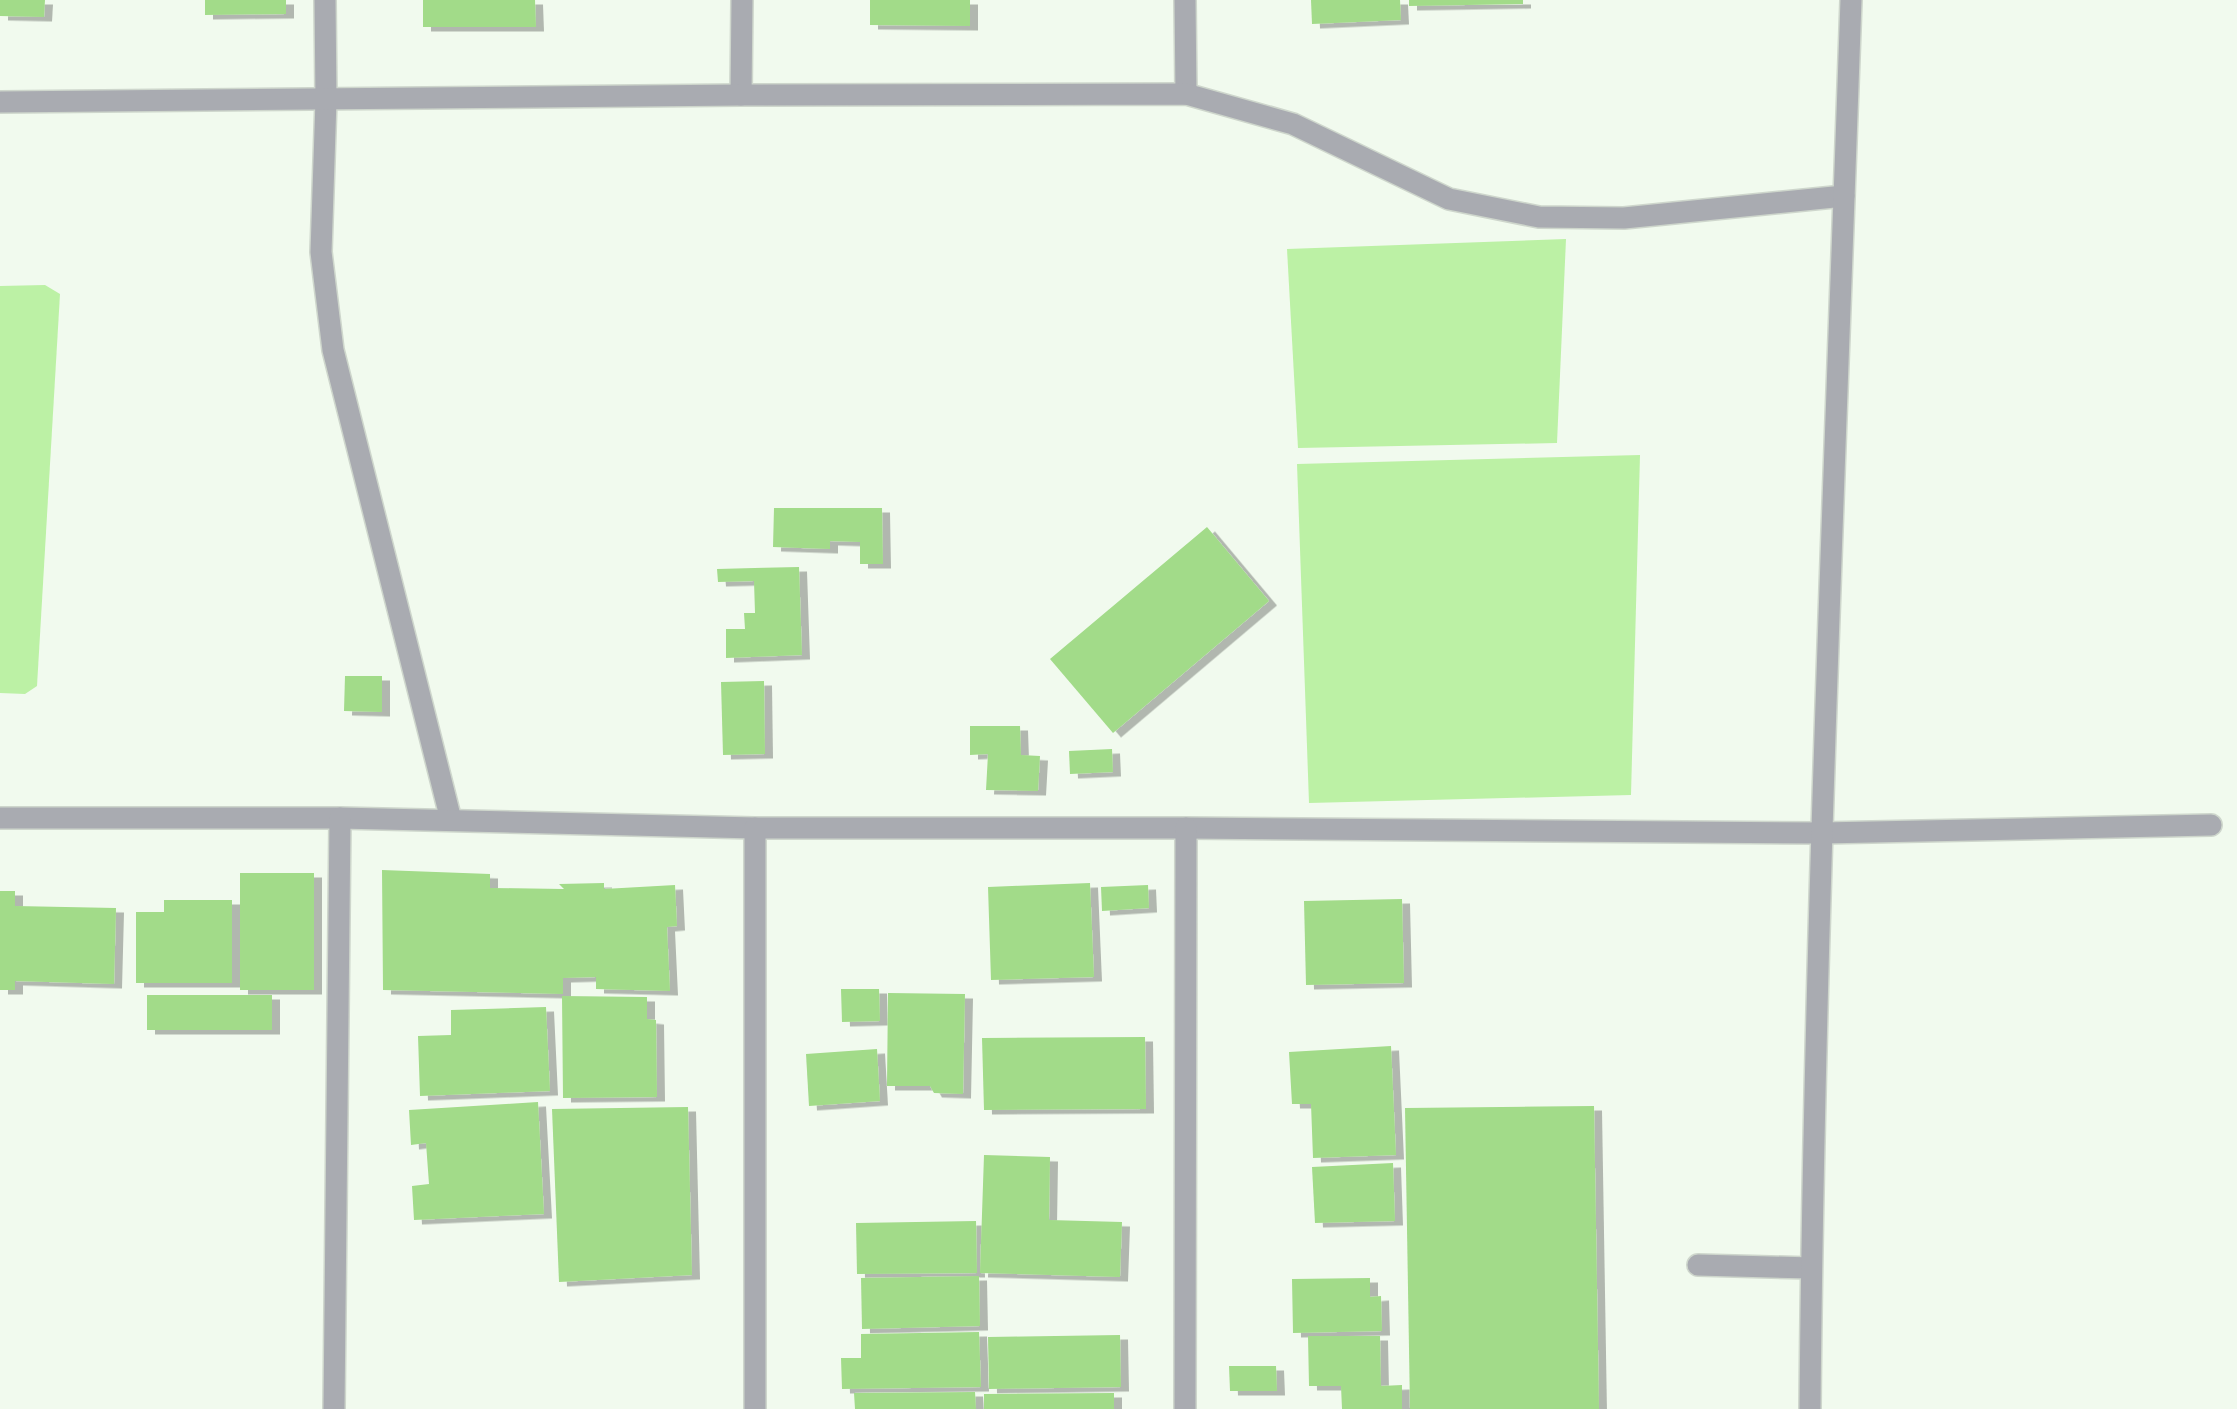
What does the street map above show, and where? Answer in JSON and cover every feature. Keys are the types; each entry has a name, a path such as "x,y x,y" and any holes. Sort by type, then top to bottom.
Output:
{"street":[{"path":"326,0 321,252 333,350 451,820"},
{"path":"741,95 742,0"},
{"path":"1185,0 1186,94"},
{"path":"1810,1409 1822,833 1851,0"},
{"path":"0,103 741,95 1186,94 1293,124 1449,199 1539,217 1624,218 1844,196"},
{"path":"0,818 340,818 755,828 1822,833 2211,825"},
{"path":"334,1409 340,818"},
{"path":"755,828 755,1409"},
{"path":"1185,1409 1186,828"},
{"path":"1699,1265 1811,1268"}],"green space":[{"path":"1566,239 1557,443 1298,448 1287,249"},
{"path":"45,285 60,294 37,686 25,694 0,693 0,286"},
{"path":"1640,455 1631,795 1309,803 1297,464"}],"building":[{"path":"0,0 45,0 44,17 0,16"},
{"path":"205,0 286,0 286,14 205,15"},
{"path":"423,0 535,0 536,27 423,27"},
{"path":"870,0 970,0 970,26 870,25"},
{"path":"1311,0 1400,0 1401,20 1312,24"},
{"path":"1409,0 1523,0 1523,4 1409,6"},
{"path":"774,508 882,508 883,564 860,564 860,542 830,541 830,549 773,547"},
{"path":"1207,527 1269,601 1113,733 1050,659"},
{"path":"799,567 802,655 726,658 726,629 745,629 744,613 755,613 754,581 718,582 717,569"},
{"path":"345,676 382,676 382,712 344,711"},
{"path":"764,681 765,754 723,755 721,682"},
{"path":"970,726 1020,726 1021,755 1040,756 1038,791 986,790 988,754 970,755"},
{"path":"1112,749 1113,772 1070,774 1069,751"},
{"path":"382,870 490,874 490,888 564,889 559,884 604,883 604,889 675,885 677,926 667,927 670,991 596,989 596,977 563,978 563,994 383,990"},
{"path":"240,873 314,873 314,990 240,990"},
{"path":"1090,883 1094,977 991,980 988,887"},
{"path":"1148,885 1149,908 1102,911 1101,887"},
{"path":"0,891 15,891 15,906 116,908 114,984 15,981 15,990 0,990"},
{"path":"1402,899 1404,983 1306,985 1304,901"},
{"path":"164,900 232,900 232,983 136,983 136,912 164,912"},
{"path":"841,989 879,989 880,1021 842,1022"},
{"path":"888,993 965,994 963,1094 934,1093 930,1086 887,1086"},
{"path":"147,995 272,995 272,1030 147,1030"},
{"path":"562,996 647,997 647,1019 656,1020 657,1097 563,1098"},
{"path":"546,1007 550,1091 420,1096 418,1036 451,1035 451,1010"},
{"path":"1145,1037 1146,1109 984,1110 982,1038"},
{"path":"1391,1046 1396,1155 1313,1158 1311,1104 1292,1104 1289,1052"},
{"path":"877,1049 880,1101 809,1106 806,1054"},
{"path":"538,1102 544,1214 414,1220 412,1186 429,1184 426,1143 411,1145 409,1110"},
{"path":"1594,1106 1599,1409 1410,1409 1405,1108"},
{"path":"688,1107 692,1275 559,1282 552,1109"},
{"path":"984,1155 1050,1157 1049,1220 1122,1222 1120,1277 980,1273"},
{"path":"1393,1163 1395,1221 1315,1223 1312,1167"},
{"path":"976,1221 977,1273 857,1274 856,1223"},
{"path":"979,1276 980,1326 862,1329 861,1278"},
{"path":"1370,1278 1370,1297 1381,1296 1382,1331 1293,1333 1292,1279"},
{"path":"979,1332 981,1387 842,1389 841,1358 861,1358 861,1334"},
{"path":"1120,1335 1121,1387 989,1389 988,1337"},
{"path":"1308,1336 1380,1336 1381,1386 1402,1385 1402,1409 1342,1409 1341,1386 1309,1386"},
{"path":"1229,1366 1276,1366 1277,1391 1230,1391"},
{"path":"975,1392 976,1409 855,1409 854,1393"},
{"path":"1114,1393 1114,1409 984,1409 984,1394"}]}
